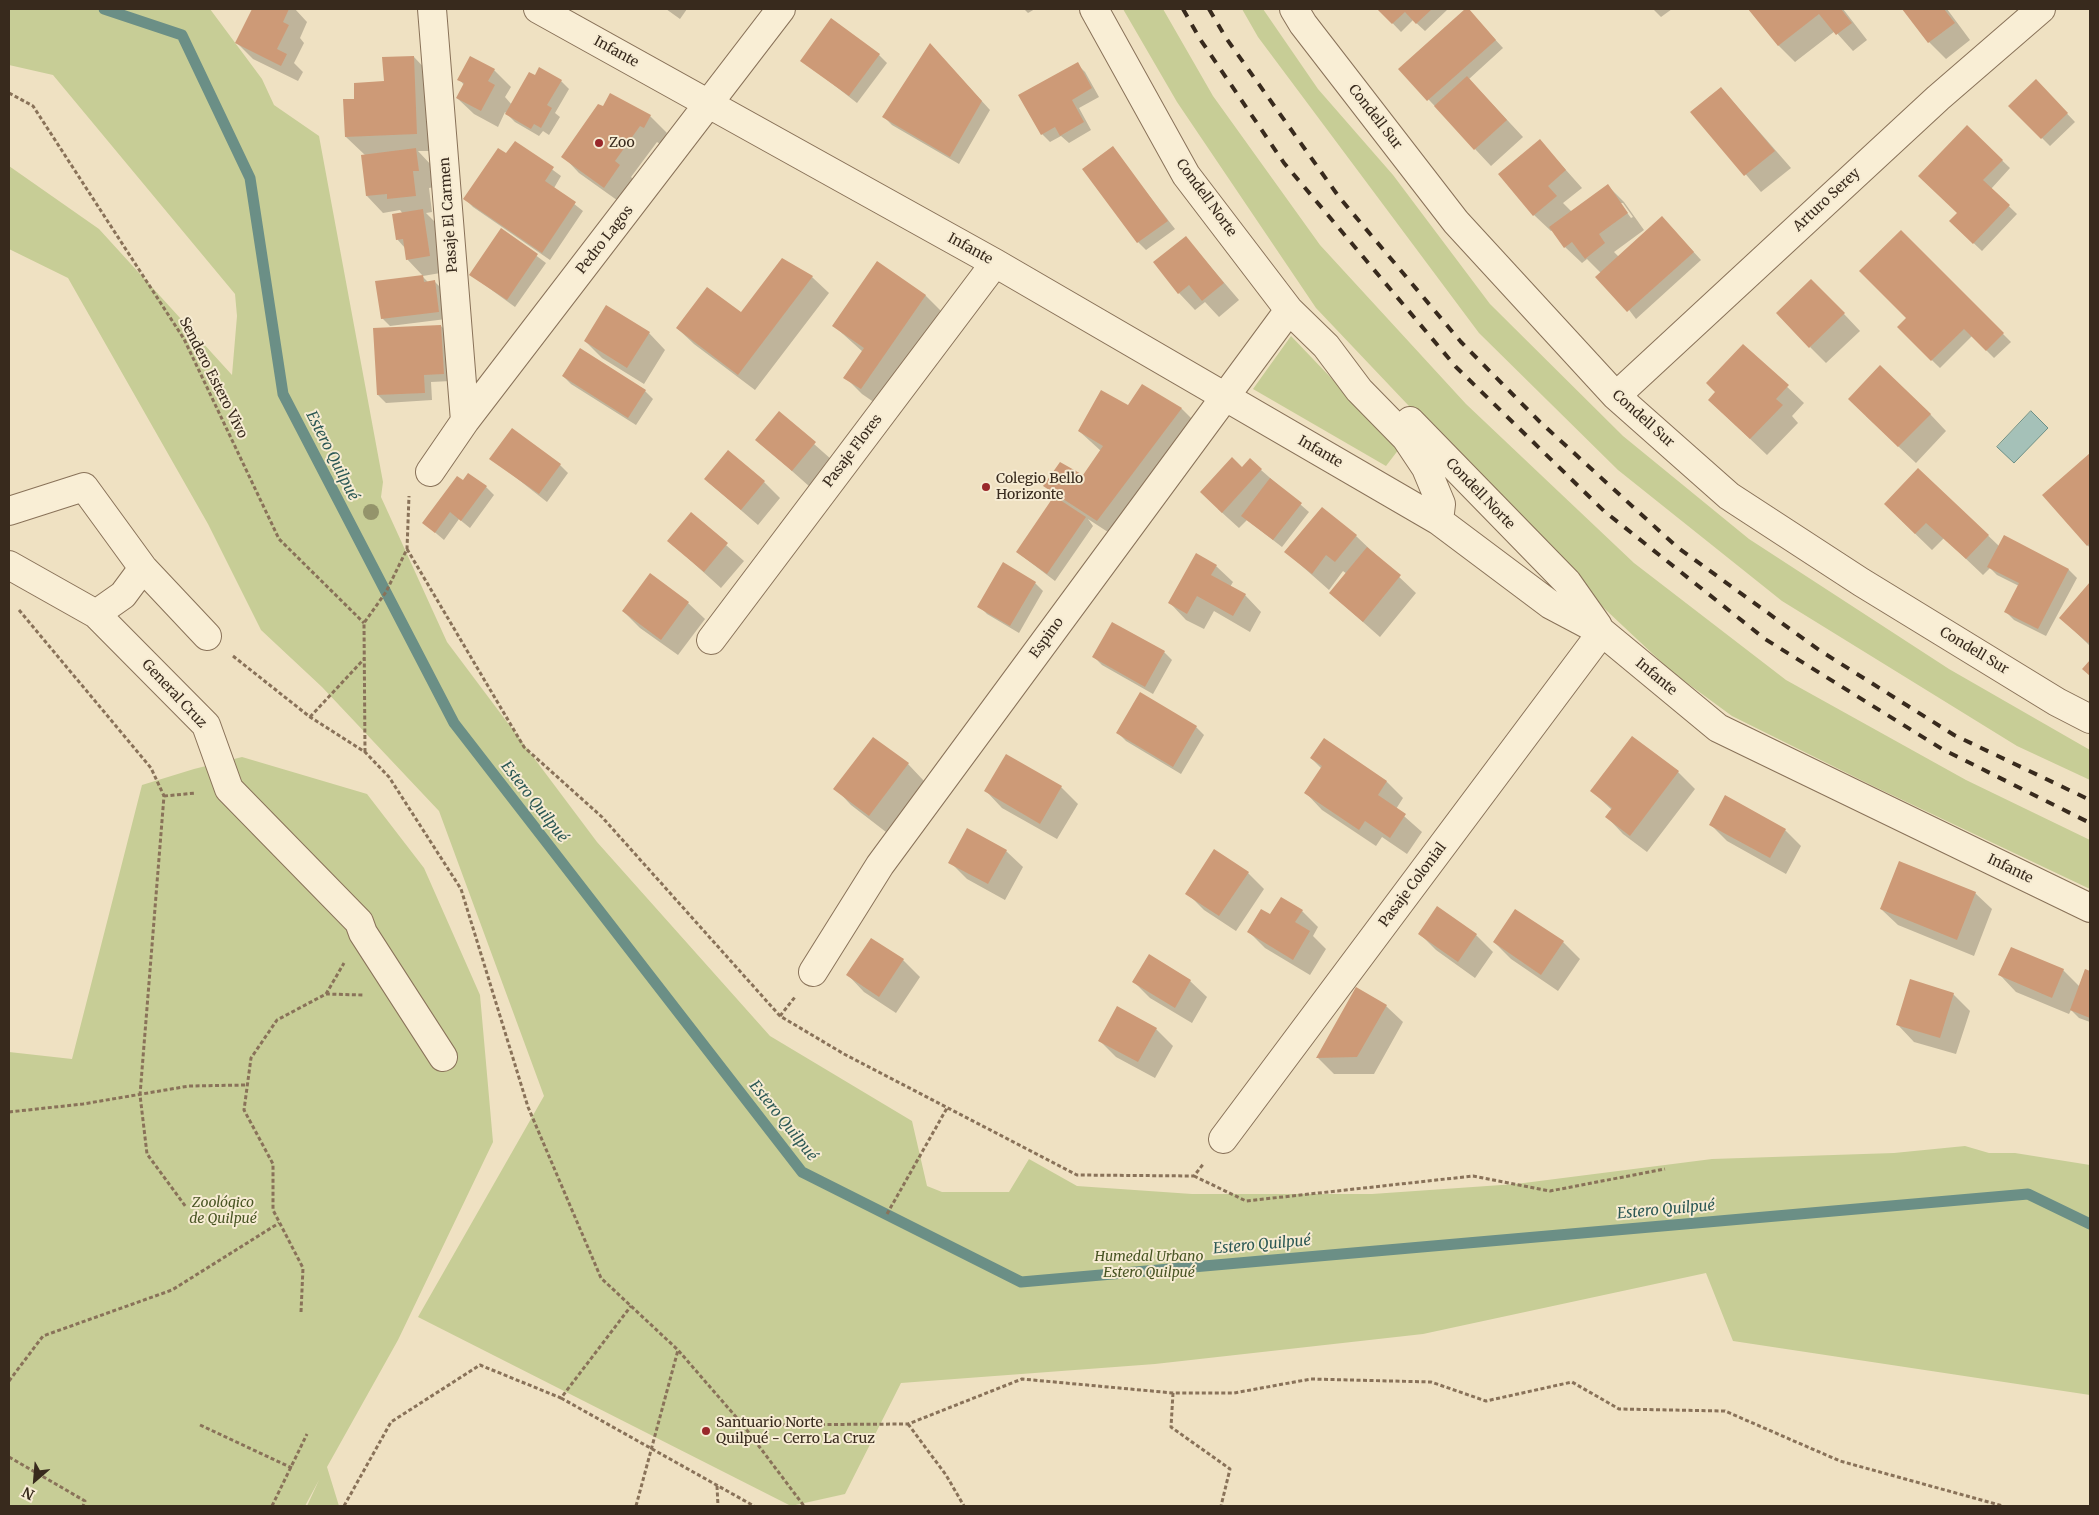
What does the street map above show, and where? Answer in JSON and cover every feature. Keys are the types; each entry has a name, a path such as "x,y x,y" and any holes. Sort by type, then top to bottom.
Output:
{"street":[{"name":"Pasaje El Carmen","path":"432,9 465,421"},
{"name":"Infante","path":"538,9 995,263 1439,521 1552,605 1602,632 1718,728 2090,908"},
{"name":"Pedro Lagos","path":"430,472 465,421 781,9"},
{"name":"Condell Norte","path":"1094,9 1186,175 1289,310 1326,346 1365,374 1567,582 1602,632"},
{"name":"Condell Sur","path":"1294,9 1303,24 1456,222 1616,396 1730,496 1860,582 2056,702 2090,719"},
{"name":"Arturo Serey","path":"1616,396 1938,98 2042,9"},
{"name":"Pasaje Flores","path":"711,640 995,263"},
{"name":"Espino","path":"813,972 880,865 1289,310"},
{"name":"Condell Norte","path":"1326,346 1359,390 1406,438 1426,468 1441,504 1439,521"},
{"path":"9,511 84,487 143,568 207,636"},
{"name":"General Cruz","path":"9,564 96,614 206,725 229,789 359,922 363,933 402,996"},
{"path":"96,614 123,595 143,568"},
{"name":"Pasaje Colonial","path":"1223,1139 1602,632"},
{"path":"402,996 443,1057"}],"path":[{"name":"Sendero Estero Vivo","path":"9,93 33,106 184,339 279,538 364,623"},
{"path":"365,752 364,623 386,592 407,549 410,489"},
{"path":"407,549 524,747 602,817 780,1016 844,1054 1077,1175 1194,1176 1246,1201 1473,1176 1550,1191 1665,1169"},
{"path":"15,605 151,768 164,796 140,1095 146,1154 186,1207"},
{"path":"207,636 310,717 365,752 389,777 461,889 528,1107 601,1278 678,1350 743,1425 804,1506"},
{"path":"310,717 364,659"},
{"path":"301,1312 303,1268 272,1210 273,1164 244,1110 251,1058 277,1020 326,994 402,996"},
{"path":"9,1112 140,1095 189,1086 248,1085"},
{"path":"886,1214 947,1108"},
{"path":"1194,1176 1223,1139"},
{"path":"9,1381 43,1336 172,1290 279,1222"},
{"path":"561,1398 631,1306"},
{"path":"636,1506 678,1350"},
{"path":"344,1506 391,1422 480,1365 561,1398 754,1506"},
{"path":"743,1425 908,1424 1022,1379 1174,1394 1234,1393 1311,1379 1411,1381 1431,1382 1486,1401 1572,1382 1619,1409 1725,1411 1840,1461 2003,1506"},
{"path":"1174,1394 1172,1427 1230,1469 1220,1506"},
{"path":"908,1424 946,1474 964,1506"},
{"path":"200,1425 292,1468"},
{"path":"272,1506 307,1434"},
{"path":"9,1457 86,1500 84,1506"},
{"path":"717,1485 718,1506"}],"green space":[{"name":"Humedal Urbano Estero Quilpué","path":"9,9 210,9 262,79 274,105 319,136 383,482 381,497 447,642 597,842 770,1036 912,1121 927,1186 942,1192 1009,1192 1029,1159 1077,1186 1192,1194 1372,1194 1516,1184 1712,1159 1894,1153 1965,1146 1989,1153 2015,1153 2090,1165 2090,1395 1733,1341 1706,1273 1423,1334 1155,1364 901,1383 845,1494 791,1506 418,1317 544,1096 439,811 322,687 261,630 208,524 68,278 9,249 9,166 99,229 232,375 237,316 235,294 53,75 9,65"},
{"path":"1123,9 1163,9 1213,96 1320,245 1466,404 1634,563 1786,680 1966,780 2090,840 2090,889 1873,786 1732,716 1672,672 1574,580 1316,308 1177,102"},
{"path":"1242,9 1263,9 1318,89 1393,175 1490,304 1623,436 1749,539 1949,669 2090,750 2090,780 2017,746 1782,601 1618,470 1479,333 1258,37"},
{"path":"1291,336 1399,449 1386,466 1253,389"},
{"name":"Zoológico de Quilpué","path":"242,757 367,794 424,868 480,995 493,1142 398,1340 327,1467 339,1506 307,1506 319,1480 305,1506 9,1506 9,1052 72,1059 142,785"}],"water":[{"path":"2031,411 2048,428 2014,463 1997,447"}],"building":[{"path":"252,9 289,9 283,22 289,25 277,49 287,54 281,66 235,43"},
{"path":"1377,9 1432,9 1416,24 1405,12 1392,24"},
{"path":"1465,9 1469,9 1496,40 1427,101 1398,69"},
{"path":"1748,9 1841,9 1852,23 1836,35 1819,14 1778,46"},
{"path":"1902,9 1944,9 1955,23 1928,43"},
{"path":"831,18 880,54 849,96 800,61"},
{"path":"930,43 982,101 950,157 882,117"},
{"path":"414,56 417,134 345,137 343,99 354,99 354,83 384,81 382,57"},
{"path":"470,56 495,69 488,81 495,85 481,111 456,98 464,83 457,80"},
{"path":"1078,62 1092,88 1072,100 1084,122 1060,136 1055,127 1041,135 1018,95"},
{"path":"539,67 562,80 547,105 552,108 541,128 534,124 531,129 505,114 529,72 535,75"},
{"path":"1467,76 1507,120 1474,150 1434,106"},
{"path":"2036,79 2068,113 2041,139 2008,106"},
{"path":"1721,87 1775,151 1744,176 1690,112"},
{"name":"Zoo","path":"610,93 651,115 644,128 640,126 615,161 620,165 604,188 561,157 598,104 603,106"},
{"path":"1967,125 2003,160 1983,180 2010,205 1973,244 1949,221 1957,213 1918,176"},
{"path":"1540,139 1566,170 1548,186 1557,196 1533,216 1498,174"},
{"path":"515,141 554,167 545,181 576,202 542,253 463,199 498,148 506,153"},
{"path":"1113,146 1168,221 1137,243 1082,169"},
{"path":"416,148 419,171 413,171 416,196 387,199 387,194 366,196 361,155"},
{"path":"1608,184 1628,213 1599,234 1605,243 1585,259 1572,242 1564,248 1549,227"},
{"path":"423,209 430,256 406,260 403,239 396,240 392,214"},
{"path":"1662,216 1694,252 1627,312 1595,277"},
{"path":"501,228 538,254 507,300 469,275"},
{"path":"1901,230 2004,333 1986,351 1964,329 1931,361 1897,327 1906,318 1859,271"},
{"path":"1186,236 1224,283 1202,301 1189,285 1178,294 1153,262"},
{"path":"782,258 813,276 738,375 676,328 707,287 741,312"},
{"path":"877,261 926,295 861,389 843,378 864,348 832,326"},
{"path":"423,275 424,282 435,280 439,312 381,319 375,281"},
{"path":"1811,279 1845,313 1809,348 1776,313"},
{"path":"606,305 650,332 627,368 584,341"},
{"path":"441,325 444,374 424,375 425,393 377,395 373,328"},
{"path":"1743,344 1789,385 1776,399 1783,405 1750,439 1708,400 1715,392 1706,383"},
{"path":"580,348 646,390 628,418 562,376"},
{"path":"1880,365 1931,414 1898,447 1848,399"},
{"path":"1142,384 1182,408 1097,521 1043,486 1060,462 1083,475 1103,446 1078,431 1101,390 1128,405"},
{"path":"779,411 816,442 792,471 755,440"},
{"path":"512,428 561,464 539,494 489,459"},
{"path":"728,450 765,481 741,510 704,479"},
{"path":"2090,453 2090,543 2087,546 2042,495"},
{"path":"1232,457 1242,467 1250,458 1262,469 1222,513 1200,492"},
{"path":"1918,468 1989,535 1966,559 1926,523 1915,534 1884,504"},
{"path":"468,473 487,486 461,521 450,512 435,533 422,523 457,476 463,480"},
{"path":"1270,478 1302,503 1273,540 1241,516"},
{"path":"1054,496 1086,517 1047,574 1016,552"},
{"path":"1322,507 1357,535 1335,562 1326,555 1312,574 1284,552"},
{"path":"691,512 728,543 704,572 667,541"},
{"path":"2004,535 2069,569 2038,629 2004,612 2019,583 1987,567"},
{"path":"1367,547 1401,575 1363,622 1329,593"},
{"path":"1196,553 1217,565 1211,575 1246,594 1233,616 1197,596 1187,614 1168,603"},
{"path":"1003,562 1036,582 1010,626 977,607"},
{"path":"650,573 689,602 661,640 622,611"},
{"path":"2090,582 2090,641 2088,643 2059,618"},
{"path":"1112,622 1165,651 1145,687 1092,657"},
{"path":"2090,660 2090,676 2082,669"},
{"path":"1140,692 1197,726 1173,767 1116,733"},
{"path":"1632,736 1679,771 1630,836 1605,817 1612,808 1590,791"},
{"path":"873,737 909,763 869,816 833,789"},
{"path":"1324,738 1387,781 1378,795 1406,814 1390,838 1365,821 1359,830 1304,793 1322,766 1310,758"},
{"path":"1006,754 1062,786 1040,824 984,791"},
{"path":"1725,795 1786,829 1770,858 1709,825"},
{"path":"967,828 1007,850 988,884 948,863"},
{"path":"1214,849 1249,872 1219,916 1185,894"},
{"path":"1899,861 1976,892 1957,940 1880,909"},
{"path":"1281,897 1303,910 1295,922 1310,931 1293,960 1247,932 1261,909 1270,914"},
{"path":"1437,906 1477,934 1458,962 1418,934"},
{"path":"1515,909 1564,941 1541,975 1493,942"},
{"path":"871,938 904,959 879,997 846,975"},
{"path":"2011,947 2064,969 2052,998 1998,975"},
{"path":"1149,954 1191,980 1175,1008 1132,982"},
{"path":"2085,969 2090,971 2090,1018 2070,1010"},
{"path":"1910,979 1954,993 1940,1038 1896,1025"},
{"path":"1356,987 1387,1005 1357,1057 1316,1058"},
{"path":"1117,1006 1157,1028 1138,1062 1098,1041"}],"waterway":[{"name":"Estero Quilpué","path":"104,9 182,35 250,178 283,394 454,723 802,1172 1021,1282 2028,1194 2090,1224"}],"railway":[{"path":"1183,9 1200,39 1284,163 1456,367 1604,511 1765,639 1942,749 2090,823"},
{"path":"1209,9 1226,38 1339,197 1461,342 1540,422 1677,547 1819,650 1954,735 2090,800"}],"place":[{"name":"Zoo","path":"599,143"},
{"name":"Colegio Bello Horizonte","path":"986,487"},
{"name":"Santuario Norte Quilpué - Cerro La Cruz","path":"706,1431"}]}
